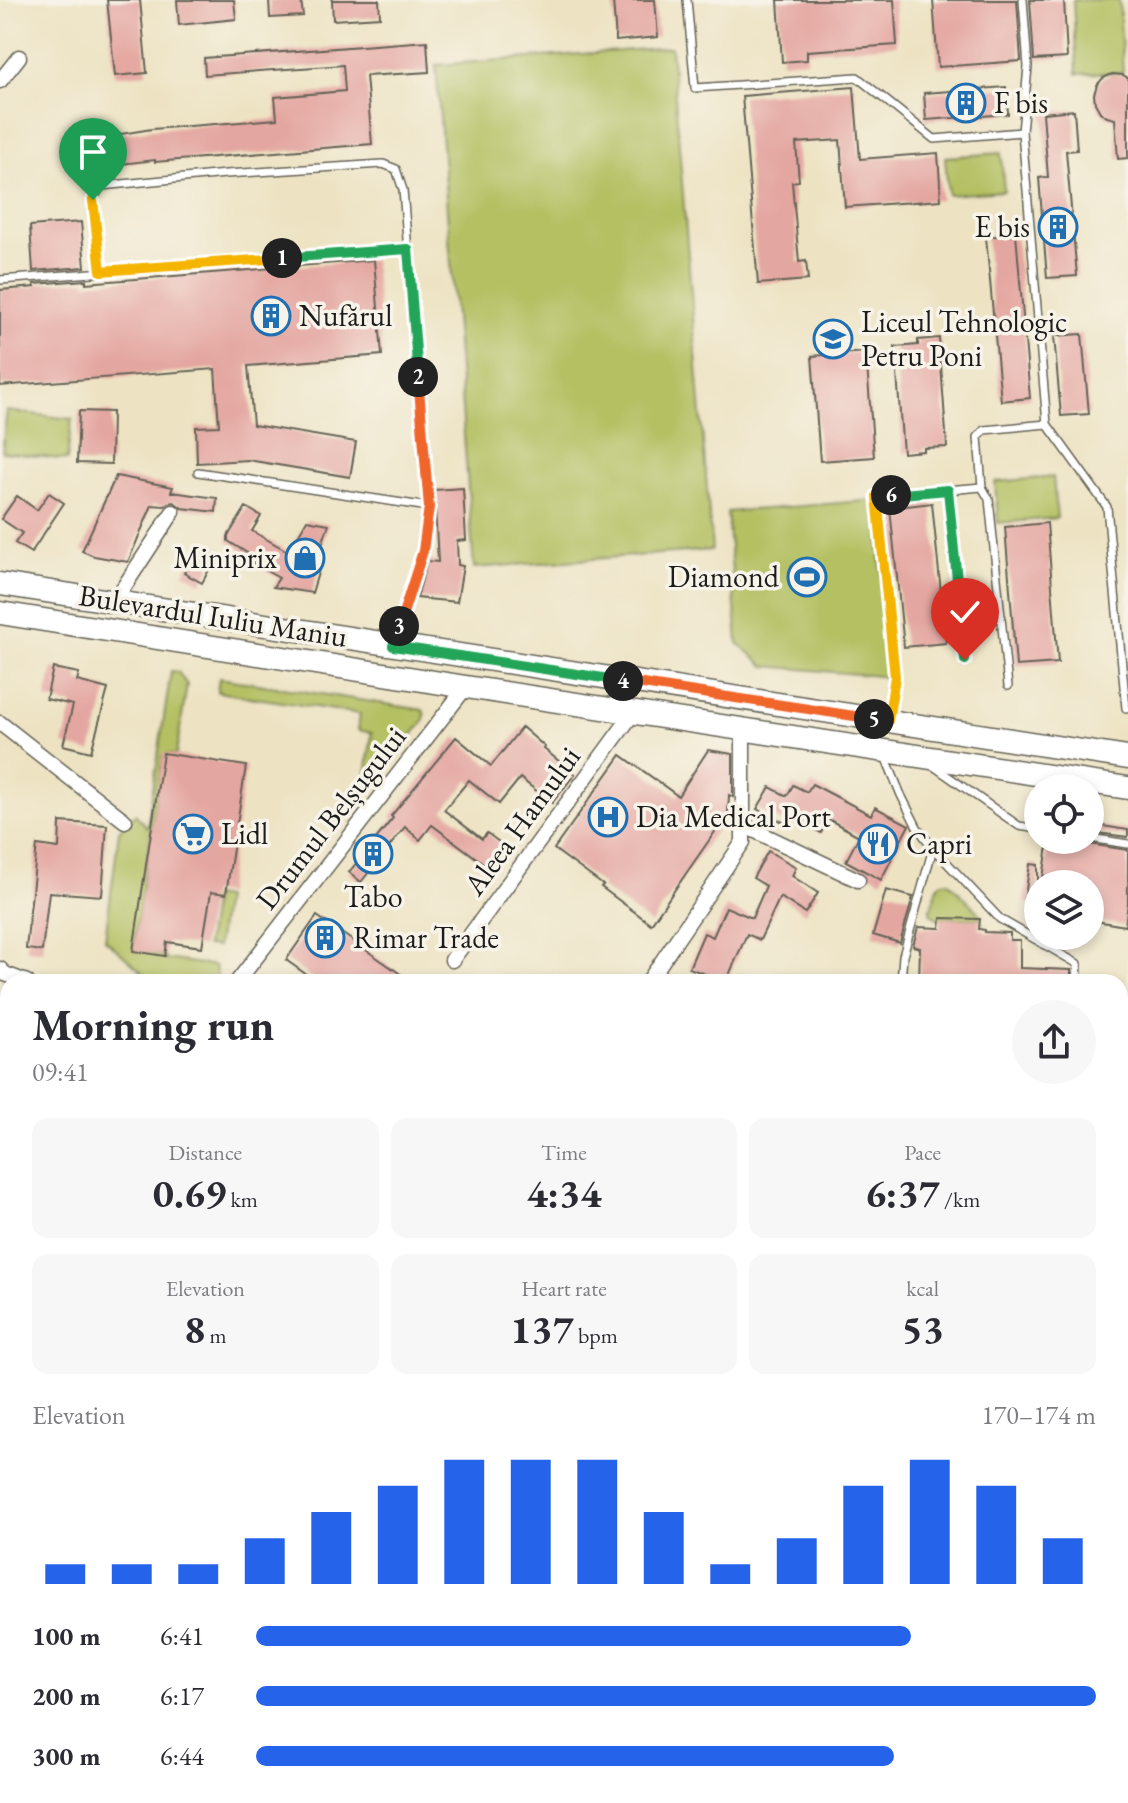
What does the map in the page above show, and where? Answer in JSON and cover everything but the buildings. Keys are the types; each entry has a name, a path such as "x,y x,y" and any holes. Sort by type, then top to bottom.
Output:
{"main road":[{"name":"Bulevardul Iuliu Maniu","path":"0,584 1128,758"},
{"name":"Bulevardul Iuliu Maniu","path":"0,613 1128,788"},
{"path":"388,674 393,646"},
{"path":"883,751 888,721"}],"street":[{"path":"0,81 19,57"},
{"path":"114,602 173,512"},
{"name":"Drumul Belșugului","path":"246,974 466,687"},
{"name":"Aleea Hamului","path":"452,960 634,712"},
{"path":"0,723 125,821"},
{"path":"653,974 743,842 743,729"},
{"path":"743,825 858,880"}],"lane":[{"path":"687,0 695,88 857,77 934,139 1022,132"},
{"path":"1023,0 1028,67 1022,132 1047,424 1107,507 1126,708"},
{"path":"101,271 93,200 101,186 383,164 396,169 403,190 429,507 423,551 393,646"},
{"path":"0,280 408,249"},
{"path":"1008,686 989,499 982,487 978,437 981,432 1047,424"},
{"path":"198,472 429,507"},
{"path":"888,721 895,677 877,496 982,487"},
{"path":"948,490 965,660"},
{"path":"883,751 917,827 933,848 1000,919 1078,964 1077,974"},
{"path":"920,757 1024,827"},
{"path":"1104,840 1128,844"},
{"path":"902,974 903,956 933,848"}],"green space":[{"path":"1073,0 1119,0 1123,72 1077,74"},
{"path":"671,47 712,550 474,568 436,65"},
{"path":"1001,153 1004,191 948,195 945,157"},
{"path":"7,411 72,419 67,460 2,452"},
{"path":"1053,477 1057,518 998,523 995,482"},
{"name":"Diamond","path":"876,500 890,677 765,666 738,643 727,512"},
{"path":"171,671 178,672 187,685 176,755 163,754 133,950 165,956 165,959 215,966 216,974 144,974 105,939 119,831 135,814 147,827"},
{"path":"219,678 423,710 425,715 423,722 372,787 365,781 372,733 358,730 360,714 217,692"},
{"path":"948,881 979,912 980,919 937,918 931,914 939,884"},
{"path":"213,896 224,898 217,947 206,946"}],"place":[{"name":"F bis","path":"966,103"},
{"name":"E bis","path":"1058,227"},
{"name":"Nufărul","path":"271,316"},
{"name":"Liceul Tehnologic Petru Poni","path":"833,339"},
{"name":"Miniprix","path":"305,558"},
{"name":"Diamond","path":"807,577"},
{"name":"Dia Medical Port","path":"608,817"},
{"name":"Lidl","path":"193,834"},
{"name":"Capri","path":"878,844"},
{"name":"Tabo","path":"373,854"},
{"name":"Rimar Trade","path":"325,938"}],"route":[{"path":"93,200 101,271 408,249 429,507 423,551 393,646 888,721 895,677 877,496 948,490 965,660"}]}
